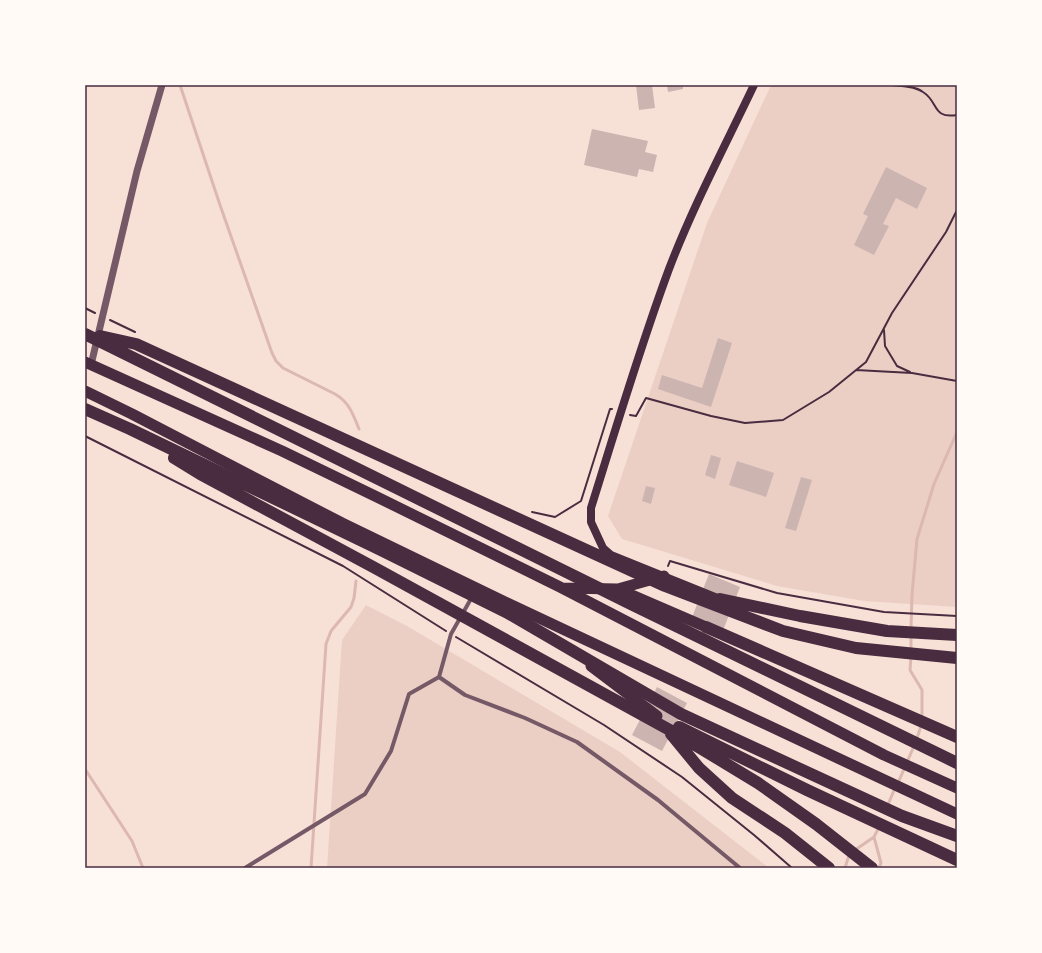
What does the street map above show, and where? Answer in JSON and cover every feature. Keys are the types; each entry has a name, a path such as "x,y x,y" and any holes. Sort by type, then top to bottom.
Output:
{"highway":[{"path":"85,333 136,344 665,586 783,631 856,648 957,658"},
{"path":"85,333 616,597 957,763"},
{"path":"88,364 282,451 560,588 884,755 957,788"},
{"path":"85,391 342,523 505,602 957,814"},
{"path":"85,409 130,429 381,550 506,612 681,714 902,816 957,836"},
{"path":"130,429 200,474 678,734 758,783 816,824 872,868"},
{"path":"560,588 618,589 664,576"},
{"path":"618,589 957,737"},
{"path":"720,599 800,616 887,631 957,635"},
{"path":"505,602 657,716 807,790 957,860"},
{"path":"657,716 699,768 732,798 785,834 829,868"}],"main road":[{"path":"720,599 611,555 603,548 591,522 591,508 669,268 690,218 754,85"}],"street":[{"path":"88,364 103,317 138,171 162,85"},
{"path":"246,868 298,834 365,794 391,751 409,694 439,677 451,634 477,588"},
{"path":"439,677 465,695 525,718 577,742 658,800 740,868"}],"path":[{"path":"892,85 916,89 924,92 941,114 949,116 957,115"},
{"path":"636,416 646,398 711,416 745,423 784,420 829,392 866,362 892,313 946,232 957,210"},
{"path":"85,308 138,333"},
{"path":"884,329 885,346 897,366 912,373"},
{"path":"856,370 912,373 957,381"},
{"path":"526,511 555,517 581,501 610,409"},
{"path":"85,436 343,566 451,634 604,725 675,773 748,830 792,868"},
{"path":"664,576 670,561 777,593 884,612 957,616"}],"shaded area":[{"path":"771,85 957,85 957,607 864,601 777,586 622,539 608,516 707,223"},
{"path":"366,605 407,626 620,752 769,868 327,868 342,640"}],"building":[{"path":"636,85 652,85 655,108 639,110"},
{"path":"667,85 683,85 683,89 668,92"},
{"path":"592,129 648,141 645,152 657,155 653,172 639,169 637,177 584,165"},
{"path":"886,167 927,188 917,209 896,198 883,224 889,226 874,255 854,245 868,216 863,214"},
{"path":"718,338 732,343 711,407 658,389 662,375 702,388"},
{"path":"711,455 721,458 715,479 705,475"},
{"path":"737,461 774,473 766,497 729,485"},
{"path":"801,477 812,480 796,531 785,528"},
{"path":"646,486 655,488 651,504 642,501"},
{"path":"709,574 740,587 720,638 689,625"},
{"path":"657,687 687,703 662,751 632,735"}],"waterway":[{"path":"180,85 220,205 276,361 283,368 340,397 350,409 359,429"},
{"path":"911,629 912,595 917,539 934,484 957,432"},
{"path":"311,868 326,644 331,631 351,607 354,598 356,581"},
{"path":"911,635 911,651"},
{"path":"911,657 910,670 922,690 922,718"},
{"path":"916,741 921,726"},
{"path":"898,783 914,746"},
{"path":"85,769 132,841 143,868"},
{"path":"887,807 895,788"},
{"path":"855,850 874,837 879,827"},
{"path":"874,837 881,863 879,868"},
{"path":"845,868 849,855"}]}
